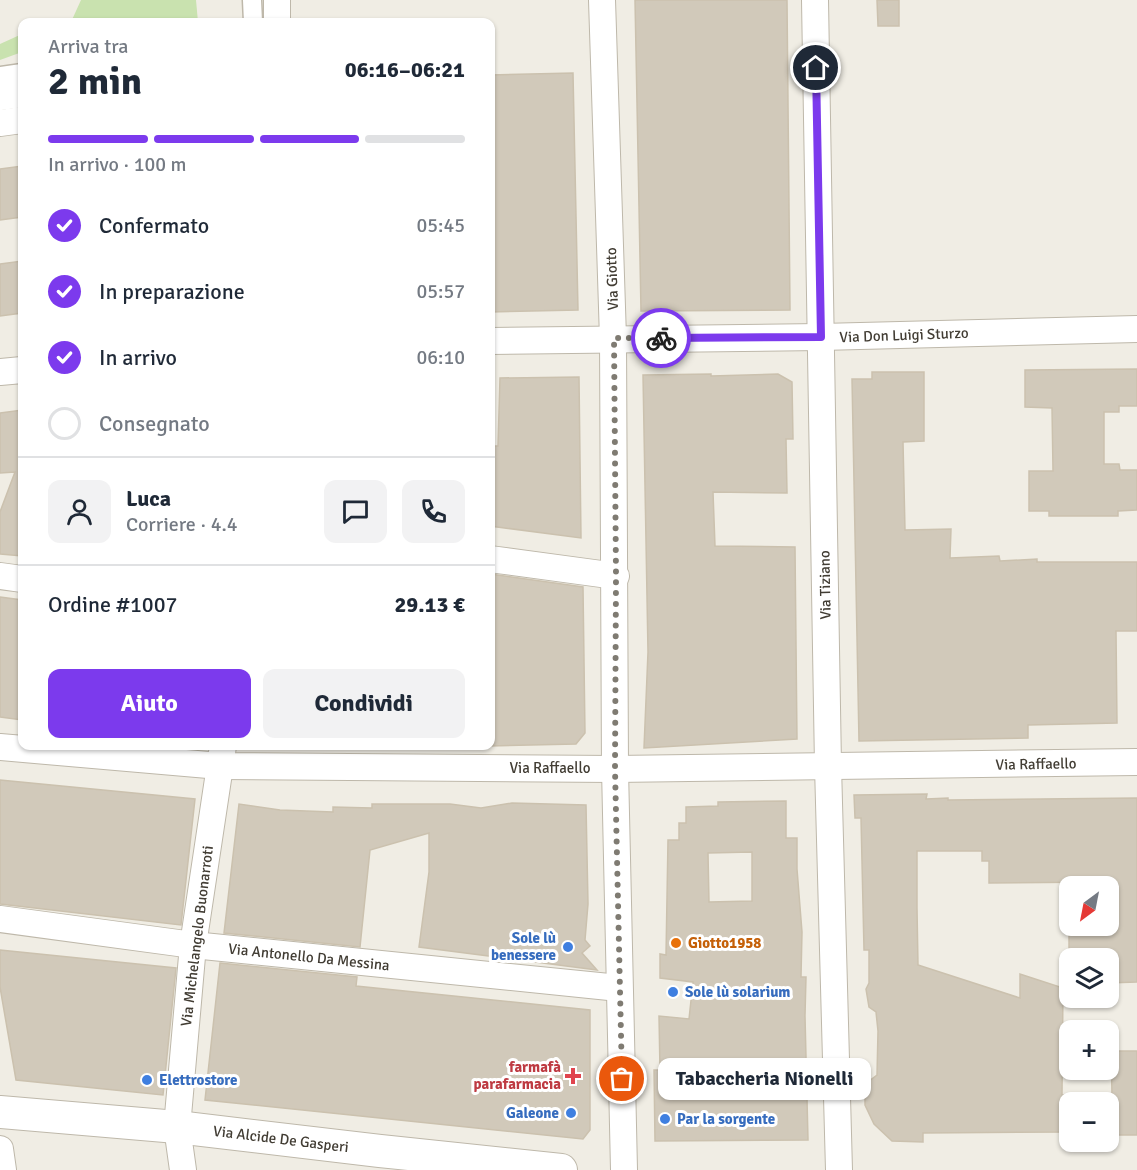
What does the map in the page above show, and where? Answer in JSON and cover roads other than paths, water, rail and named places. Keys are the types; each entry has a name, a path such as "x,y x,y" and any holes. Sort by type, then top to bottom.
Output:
{"street":[{"path":"252,0 254,18"},
{"path":"277,0 277,18"},
{"name":"Via Giotto","path":"602,0 614,338 615,769 624,1170"},
{"name":"Via Tiziano","path":"815,0 828,766 838,1170"},
{"path":"0,76 18,74"},
{"path":"0,97 18,95"},
{"path":"0,123 18,121"},
{"name":"Via Don Luigi Sturzo","path":"495,340 821,337 1137,329"},
{"path":"0,372 18,370"},
{"path":"495,560 616,576"},
{"path":"0,576 18,578"},
{"name":"Via Raffaello","path":"0,747 18,748"},
{"name":"Via Raffaello","path":"74,750 615,769 1137,762"},
{"name":"Via Michelangelo Buonarroti","path":"183,1170 177,1127 193,945 222,756"},
{"name":"Via Antonello Da Messina","path":"0,919 193,945 620,988"},
{"name":"Via Alcide De Gasperi","path":"0,1112 177,1127 381,1161 561,1170"},
{"path":"0,1149 3,1170"}],"place":[{"name":"Giotto1958","path":"676,943"},
{"name":"Sole lù benessere","path":"568,947"},
{"name":"Sole lù solarium","path":"673,992"},
{"name":"farmafà parafarmacia","path":"573,1076"},
{"name":"Tabaccheria Nionelli","path":"622,1079"},
{"name":"Elettrostore","path":"147,1080"},
{"name":"Galeone","path":"571,1113"},
{"name":"Par la sorgente","path":"665,1119"}]}
